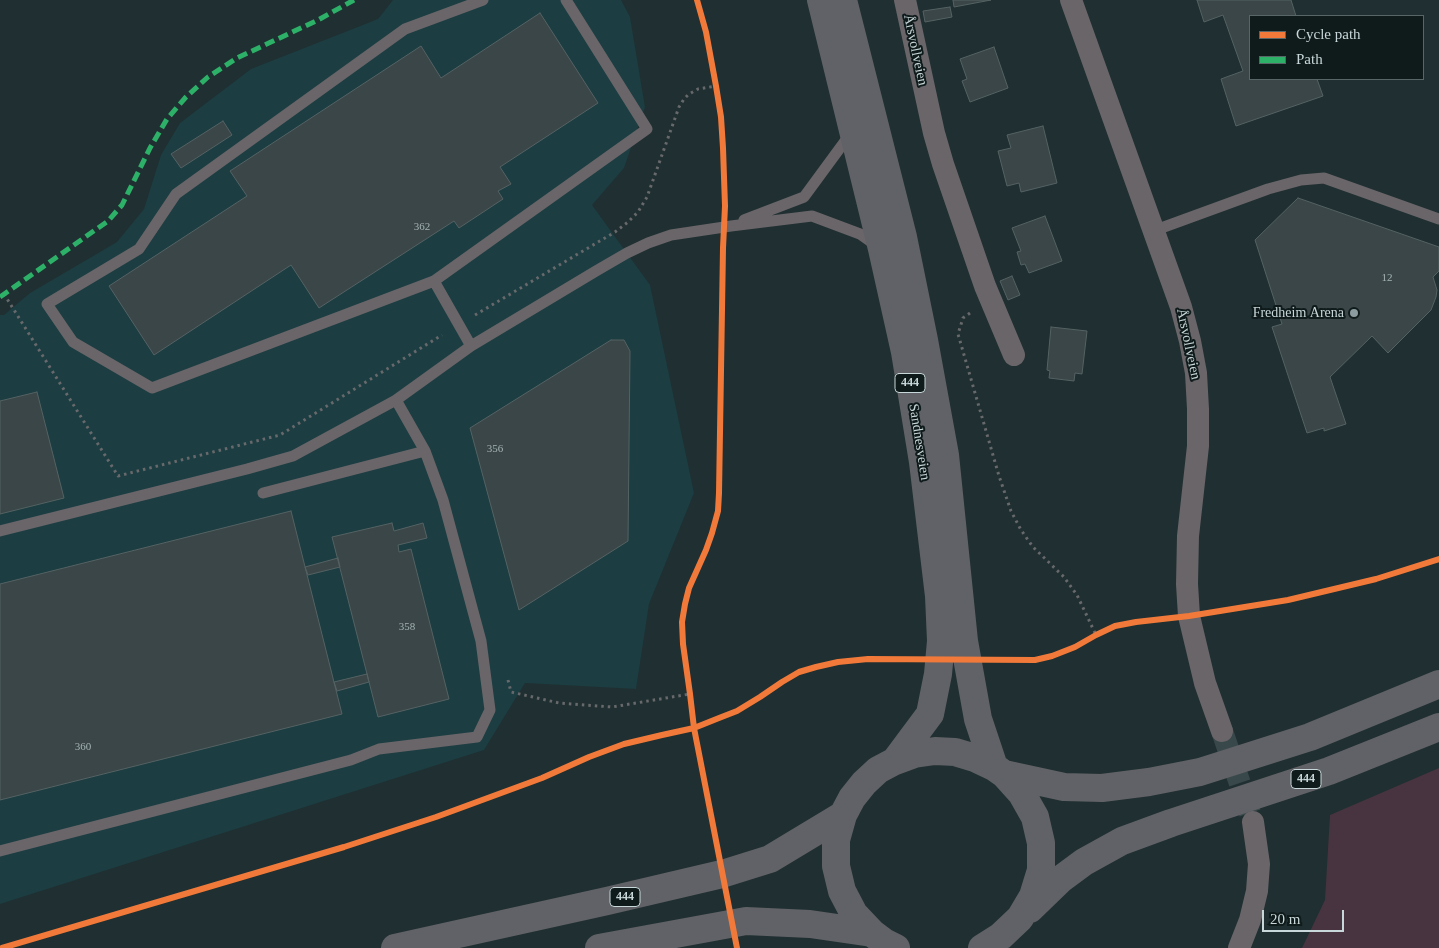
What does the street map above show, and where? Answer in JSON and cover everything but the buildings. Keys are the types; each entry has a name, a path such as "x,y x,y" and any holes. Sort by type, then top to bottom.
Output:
{"highway":[{"name":"Sandnesveien","path":"821,0 882,249 905,352 923,462 939,596 942,642 930,714 895,760"},
{"name":"Sandnesveien","path":"843,0 903,237 924,340 945,455 964,640 978,719 999,771"},
{"name":"444","path":"896,948 872,933 854,914 842,891 836,866 836,840 843,815 852,798 878,770 895,760 914,754 935,751 955,752 975,758 999,771 1064,787 1102,788 1149,782 1200,772 1310,737 1439,684"},
{"name":"444","path":"982,948 1001,936 1069,873 1084,862 1122,841 1171,823 1329,772 1439,727"},
{"name":"444","path":"999,771 1022,794 1035,817 1041,843 1041,870 1033,896 1020,918"},
{"name":"444","path":"395,948 722,874 770,859 843,815"},
{"name":"444","path":"599,948 746,921 810,924 872,933"}],"street":[{"name":"Årsvollveien","path":"904,0 934,133 943,164 984,286 1014,355"},
{"name":"Årsvollveien","path":"1071,0 1181,307 1190,341 1196,373 1198,446 1188,536 1187,584 1189,616 1205,683 1222,731"},
{"path":"1239,948 1250,920 1257,891 1259,864 1253,822"}],"lane":[{"path":"483,0 405,28 176,194 139,249 47,304 73,342 152,388 434,281 647,129 566,0"},
{"path":"730,226 804,197 853,131"},
{"path":"1153,231 1268,189 1301,180 1324,178 1439,220"},
{"path":"0,531 293,456 396,400 471,346 619,257 648,243 671,235 812,216 860,234 882,249"},
{"path":"434,281 471,346"},
{"path":"0,851 351,760 379,749 477,737 490,710 481,641 443,500 424,451 396,400"},
{"path":"263,492 424,451"}],"path":[{"path":"714,76 717,94"},
{"path":"958,334 1011,511 1021,530 1033,546 1064,578 1077,596 1099,633 1089,639"},
{"path":"506,674 511,692 559,703 612,707 690,694"},
{"path":"689,686 691,703"}],"shaded area":[{"path":"393,0 621,0 630,17 645,107 624,168 592,205 650,285 694,493 649,604 636,689 525,683 484,750 0,904 0,315 4,315 30,293 117,242 144,209 161,155 180,123 251,69 378,19"},
{"path":"1439,768 1439,948 1302,948 1325,900 1330,815"}],"tunnel":[{"path":"1222,731 1250,813"}],"marked path":[{"path":"0,297 108,221 122,205 150,148 167,119 186,97 208,77 237,58 318,20 354,0"}],"cycle path":[{"path":"697,0 706,32 716,86 723,148 725,206 719,493 718,511 712,533 689,588 682,622 694,728 737,948"},
{"path":"2,948 344,847 436,817 542,778 624,744 694,728 737,711 799,672 816,667 838,662 868,659 1035,660 1075,647 1115,626 1288,600 1376,579 1439,559"}],"place":[{"name":"Fredheim Arena","path":"1354,313"}]}
